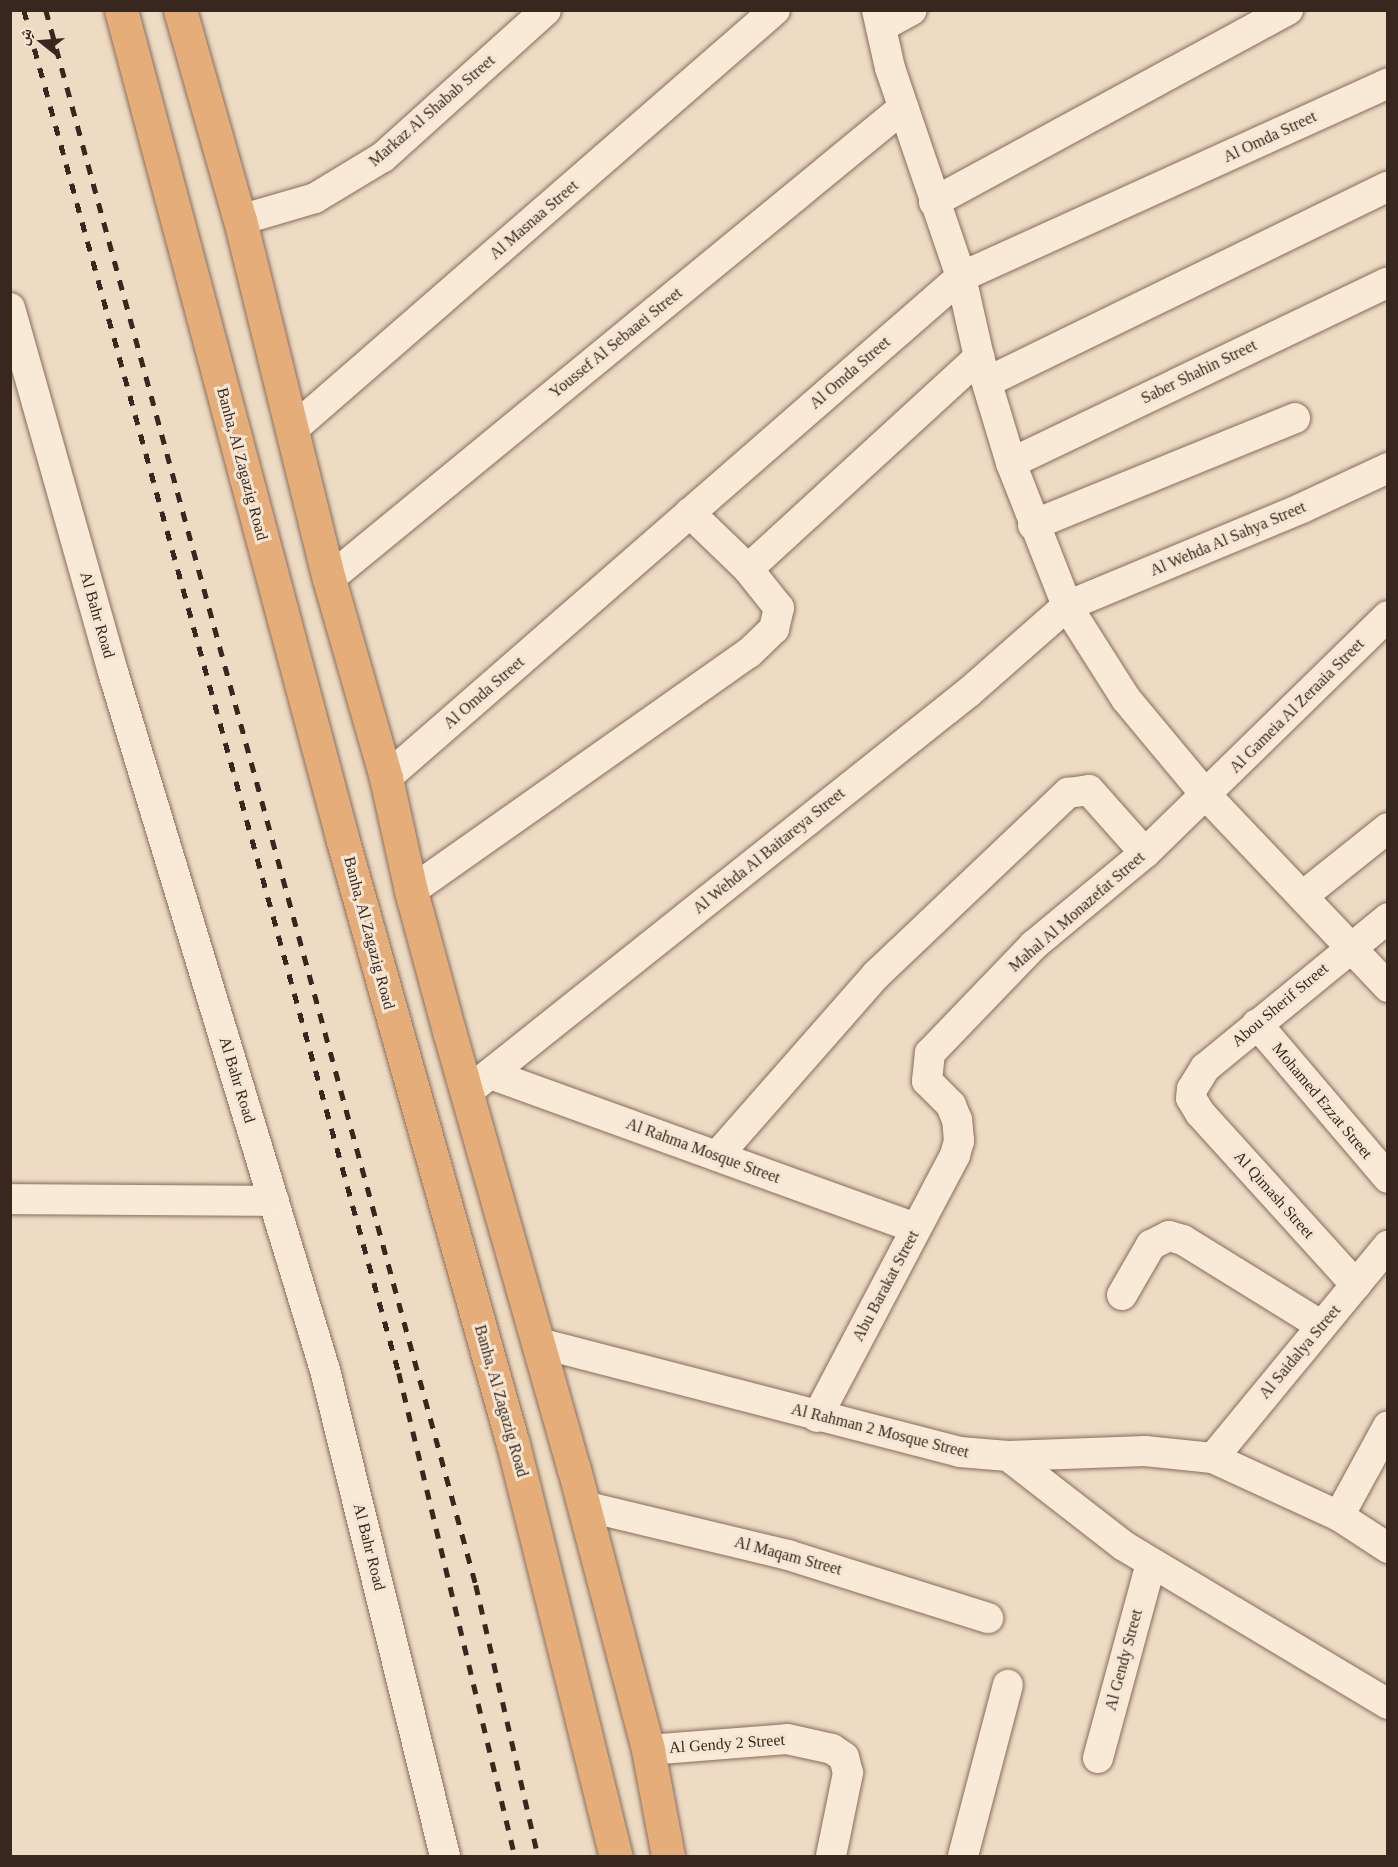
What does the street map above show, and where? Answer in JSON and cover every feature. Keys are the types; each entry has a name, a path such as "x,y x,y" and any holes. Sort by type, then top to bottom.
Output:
{"highway":[{"name":"Banha, Al Zagazig Road","path":"121,10 400,1047 513,1443 616,1857"},
{"path":"184,14 240,220 329,579 386,778 411,891 449,1031 478,1083 539,1344 648,1750 668,1857"},
{"path":"400,1047 449,1031"}],"street":[{"name":"Markaz Al Shabab Street","path":"240,220 315,198 383,157 546,10"},
{"name":"Al Masnaa Street","path":"292,430 775,10"},
{"path":"912,10 879,19 903,108 961,277 983,370 1011,463 1033,525 1067,606 1126,699 1206,795 1304,895 1388,987"},
{"path":"934,202 1288,10"},
{"name":"Al Omda Street","path":"386,778 961,277 1388,82"},
{"name":"Youssef Al Sebaaei Street","path":"329,579 903,108"},
{"path":"748,569 983,370 1388,186"},
{"name":"Saber Shahin Street","path":"1011,463 1388,282"},
{"name":"Al Bahr Road","path":"10,308 113,672 325,1370 445,1857"},
{"path":"1033,525 1295,418"},
{"name":"Al Wehda Al Sahya Street","path":"1067,606 1281,517 1388,468"},
{"path":"411,891 755,647 774,629 779,608 748,569 690,513"},
{"name":"Al Wehda Al Baitareya Street","path":"478,1083 969,692 1067,606"},
{"name":"Al Gameia Al Zeraaia Street","path":"1206,795 1388,616"},
{"path":"717,1156 876,975 1068,793 1089,790 1146,853"},
{"name":"Mahal Al Monazefat Street","path":"955,1155 959,1141 957,1120 951,1105 927,1081 930,1053 1034,945 1146,853 1206,795"},
{"path":"1304,895 1388,828"},
{"name":"Abou Sherif Street","path":"1193,1104 1192,1089 1197,1079 1257,1024 1351,945 1388,918"},
{"name":"Mohamed Ezzat Street","path":"1257,1024 1388,1178"},
{"name":"Al Rahma Mosque Street","path":"478,1083 717,1156 916,1228"},
{"name":"Al Qimash Street","path":"1193,1104 1356,1285"},
{"name":"Abu Barakat Street","path":"817,1417 955,1155"},
{"path":"10,1199 274,1201"},
{"path":"1122,1295 1151,1245 1169,1236 1183,1240 1322,1326"},
{"name":"Al Saidalya Street","path":"1213,1458 1388,1246"},
{"name":"Al Rahman 2 Mosque Street","path":"539,1344 960,1452 1008,1456 1145,1451 1213,1458 1339,1516 1388,1548"},
{"path":"1339,1516 1388,1426"},
{"path":"1008,1456 1151,1563 1388,1704"},
{"name":"Al Maqam Street","path":"584,1506 788,1555 988,1618"},
{"name":"Al Gendy Street","path":"1098,1758 1151,1563"},
{"path":"963,1857 1008,1685"},
{"name":"Al Gendy 2 Street","path":"648,1750 787,1739 832,1749 844,1757 848,1773 831,1857"}],"railway":[{"path":"24,10 399,1373 515,1856"},
{"path":"46,10 476,1585 538,1856"}]}
